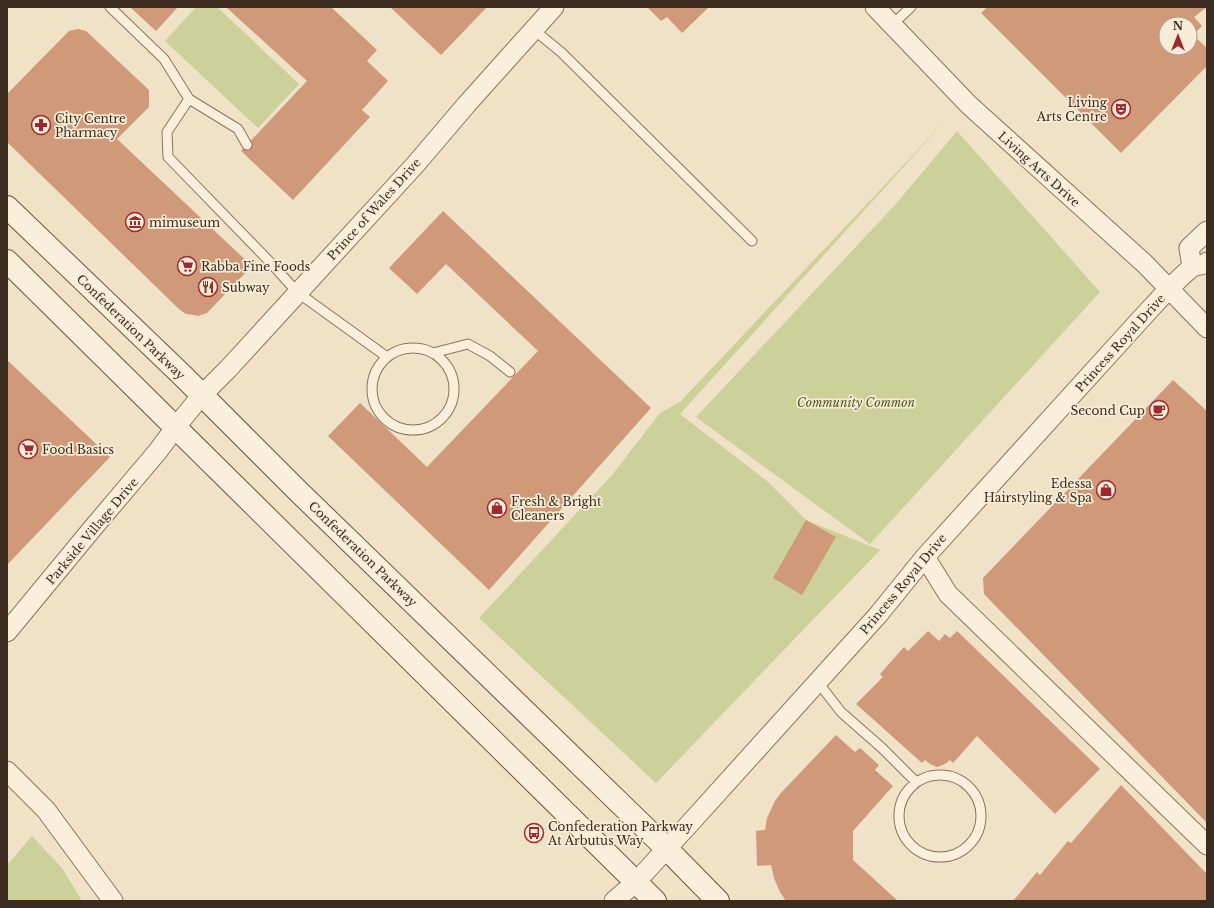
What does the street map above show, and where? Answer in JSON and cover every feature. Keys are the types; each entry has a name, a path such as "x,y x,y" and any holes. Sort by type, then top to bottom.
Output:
{"street":[{"name":"Prince of Wales Drive","path":"175,428 201,396 228,369 415,165 467,104 554,7"},
{"name":"Living Arts Drive","path":"875,7 893,24 968,105 1145,264 1207,328"},
{"name":"Confederation Parkway","path":"7,207 183,376 201,396 232,424 327,519 666,848 718,901"},
{"name":"Princess Royal Drive","path":"614,901 636,882 878,615 925,557 1169,289 1200,264 1190,248 1207,231"},
{"path":"7,261 655,901"},
{"name":"Parkside Village Drive","path":"7,632 158,451 175,428"},
{"path":"925,557 948,594 1207,845"},
{"path":"7,771 46,810 113,901"}],"lane":[{"path":"110,7 164,59 189,99 238,129 247,144"},
{"path":"893,24 911,7"},
{"path":"534,30 561,52 752,241"},
{"path":"189,99 167,132 168,157 270,262 297,292 387,358"},
{"path":"433,353 468,344 490,356 510,372"},
{"path":"418,348 433,353 446,364 452,376 454,390 451,404 444,416 433,425 420,430 405,430 392,424 381,416 374,403 372,389 378,366 387,358 401,350 418,348"},
{"path":"817,681 841,712 882,748 916,782"},
{"path":"940,775 953,777 965,783 974,793 979,804 981,817 979,830 973,841 963,850 952,855 939,857 926,855 915,849 906,839 900,828 899,815 901,802 907,791 916,782 928,776 940,775"}],"green space":[{"path":"196,7 217,7 299,84 258,128 165,41"},
{"path":"946,120 680,414 767,481 806,520 880,550 656,783 479,618 612,475 660,413 680,402"},
{"name":"Community Common","path":"957,131 1100,292 870,544 696,417 895,205"},
{"path":"32,836 62,868 82,901 7,901 7,865"}],"building":[{"path":"130,7 178,7 156,31"},
{"path":"226,7 331,7 377,50 367,61 388,81 362,110 370,117 293,200 241,151 307,81"},
{"path":"390,7 487,7 441,55"},
{"path":"647,7 709,7 682,33 667,17 661,21"},
{"name":"Living Arts Centre","path":"987,7 1207,7 1195,16 1158,16 1158,56 1198,56 1198,40 1207,48 1207,66 1121,153 981,13"},
{"name":"Living Arts Centre","path":"1198,22 1202,26 1198,30"},
{"path":"78,29 86,31 149,90 149,107 117,139 252,266 207,313 198,316 186,314 180,310 7,142 7,94 69,31"},
{"path":"443,211 651,408 489,590 328,436 360,403 427,467 538,351 446,264 417,294 389,268"},
{"path":"7,360 110,457 7,565"},
{"path":"1173,380 1207,411 1207,823 984,594 983,578"},
{"path":"806,520 836,537 802,595 773,578"},
{"path":"928,631 939,641 945,634 950,638 957,631 1100,769 1055,814 977,736 953,763 950,760 937,767 925,760 922,763 856,704 883,677 880,674 904,647 908,651"},
{"path":"836,735 855,752 860,748 879,765 875,770 893,786 853,831 853,860 898,901 786,901 774,878 771,865 757,866 756,831 765,830 767,818 780,794"},
{"path":"1121,785 1207,874 1207,901 1013,901 1037,872 1040,875 1068,841 1071,843"}],"place":[{"name":"Living Arts Centre","path":"1121,109"},
{"name":"City Centre Pharmacy","path":"41,125"},
{"name":"mimuseum","path":"135,222"},
{"name":"Rabba Fine Foods","path":"187,266"},
{"name":"Subway","path":"208,287"},
{"name":"Second Cup","path":"1159,410"},
{"name":"Food Basics","path":"28,449"},
{"name":"Edessa Hairstyling & Spa","path":"1106,490"},
{"name":"Fresh & Bright Cleaners","path":"497,508"},
{"name":"Confederation Parkway At Arbutus Way","path":"534,833"}]}
